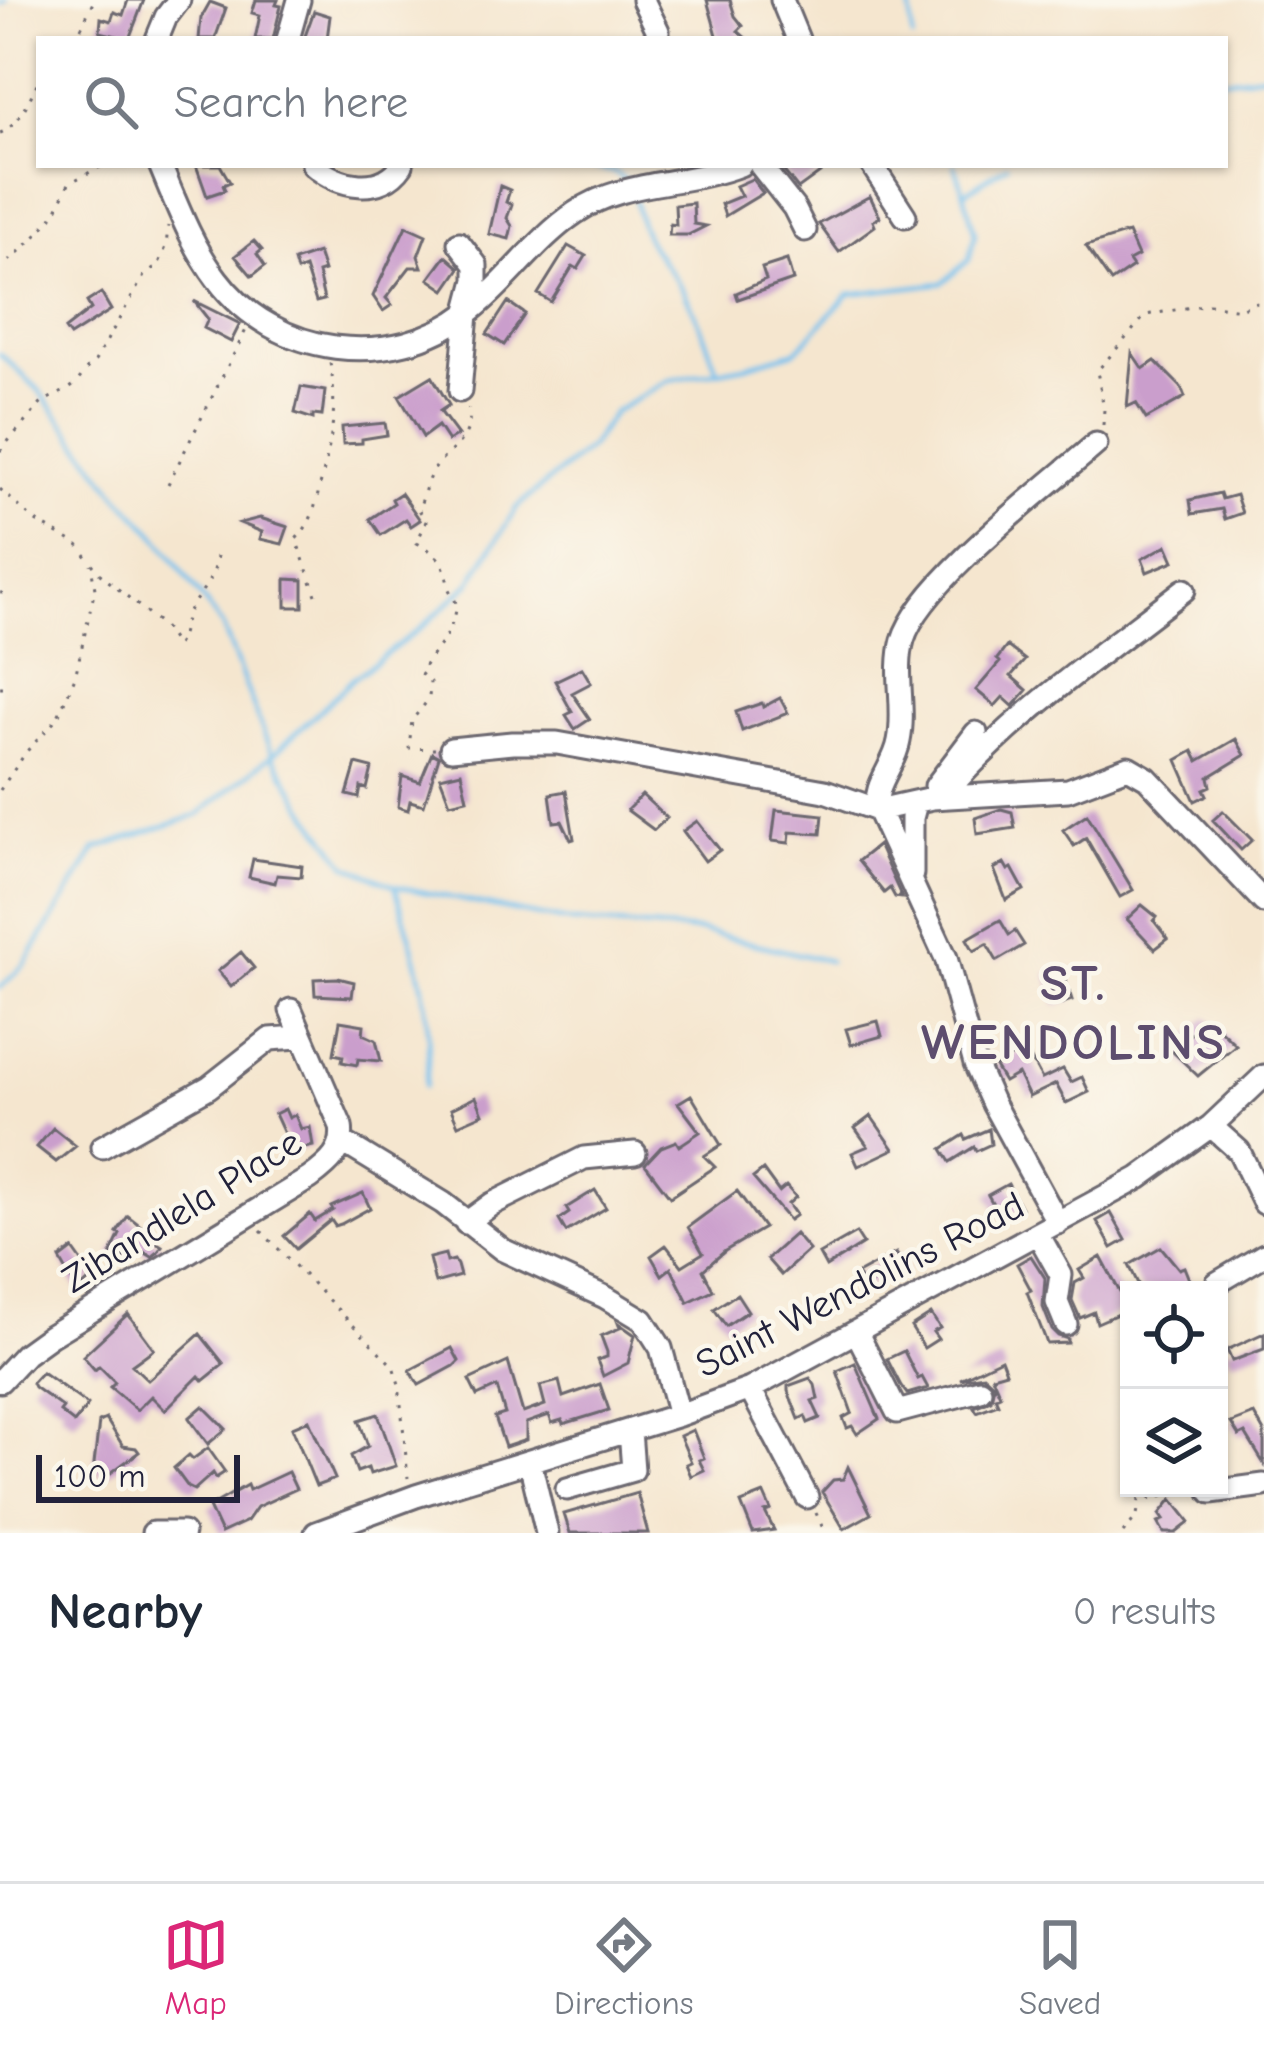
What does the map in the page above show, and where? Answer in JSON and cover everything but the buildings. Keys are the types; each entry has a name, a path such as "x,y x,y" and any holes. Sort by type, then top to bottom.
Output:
{"street":[{"path":"159,36 178,0"},
{"path":"289,36 299,0"},
{"path":"644,0 658,31"},
{"path":"782,0 797,36"},
{"path":"161,168 218,280 252,315 293,338 329,349 397,346 467,314 549,234 599,199 728,168"},
{"path":"320,168 357,186 376,185 394,177 400,168"},
{"path":"762,168 806,230"},
{"path":"874,168 905,216"},
{"path":"459,243 476,265 460,391"},
{"path":"1066,1324 1057,1302 1061,1276 1048,1229 975,1064 952,976 878,810 878,790 900,736 902,645 909,623 940,581 1096,444"},
{"path":"911,878 912,818 1076,674 1184,590"},
{"path":"930,800 976,733"},
{"path":"451,749 556,743 825,791 878,810 930,800 1069,790 1129,767 1147,778 1264,902"},
{"name":"Zibandlela Place","path":"0,1381 50,1336 323,1168 343,1142 341,1126 290,1010"},
{"path":"103,1147 209,1087 270,1039 299,1037"},
{"name":"Saint Wendolins Road","path":"316,1533 416,1496 750,1389 1139,1178 1259,1089"},
{"path":"1211,1126 1239,1150 1264,1203"},
{"path":"343,1142 443,1203 503,1250 644,1320 662,1348 679,1415"},
{"path":"466,1223 492,1204 584,1158 635,1153"},
{"path":"1220,1281 1264,1255"},
{"path":"857,1333 897,1412 980,1390"},
{"path":"750,1389 807,1497"},
{"path":"567,1489 633,1471 630,1431"},
{"path":"530,1462 547,1533"},
{"path":"1228,1490 1264,1486"},
{"path":"153,1533 183,1533"}],"path":[{"path":"77,36 94,0"},
{"path":"0,133 20,116 36,86"},
{"path":"9,260 46,224 69,183 98,168"},
{"path":"0,451 41,403 74,385 82,370 95,361 144,276 158,266 177,205"},
{"path":"1096,444 1105,418 1097,371 1138,320 1195,305 1240,309 1264,298"},
{"path":"168,484 252,315"},
{"path":"316,595 296,539 313,522 332,449 336,412 329,349"},
{"path":"451,749 409,748 412,720 429,699 430,682 420,673 450,625 456,602 440,555 416,538 426,521 418,508 427,482 466,436 471,416 460,391"},
{"path":"0,489 34,520 78,545 163,626 176,646 205,593 218,556"},
{"path":"0,790 57,718 75,677 95,590 91,562"},
{"path":"0,592 10,592"},
{"path":"0,687 11,687"},
{"path":"248,1215 393,1366 399,1384 407,1477 416,1496"},
{"path":"807,1497 825,1533"},
{"path":"1123,1533 1137,1516 1139,1500 1152,1497"}],"waterway":[{"path":"0,4 6,0"},
{"path":"910,0 913,36"},
{"path":"1228,79 1264,74"},
{"path":"597,168 625,180"},
{"path":"956,168 964,193"},
{"path":"0,988 25,964 96,849 198,815 277,751 354,678 420,629 470,583 517,507 590,447 614,412 669,380 796,351 849,294 942,283 969,260 975,234 964,193 1002,168"},
{"path":"635,202 647,238 685,294 717,370"},
{"path":"0,354 38,389 223,627 272,755 347,865 395,886 519,912 572,922 699,931 829,961"},
{"path":"395,887 426,1010 425,1086"}],"district":[{"name":"ST. WENDOLINS","path":"1074,1012"}]}
